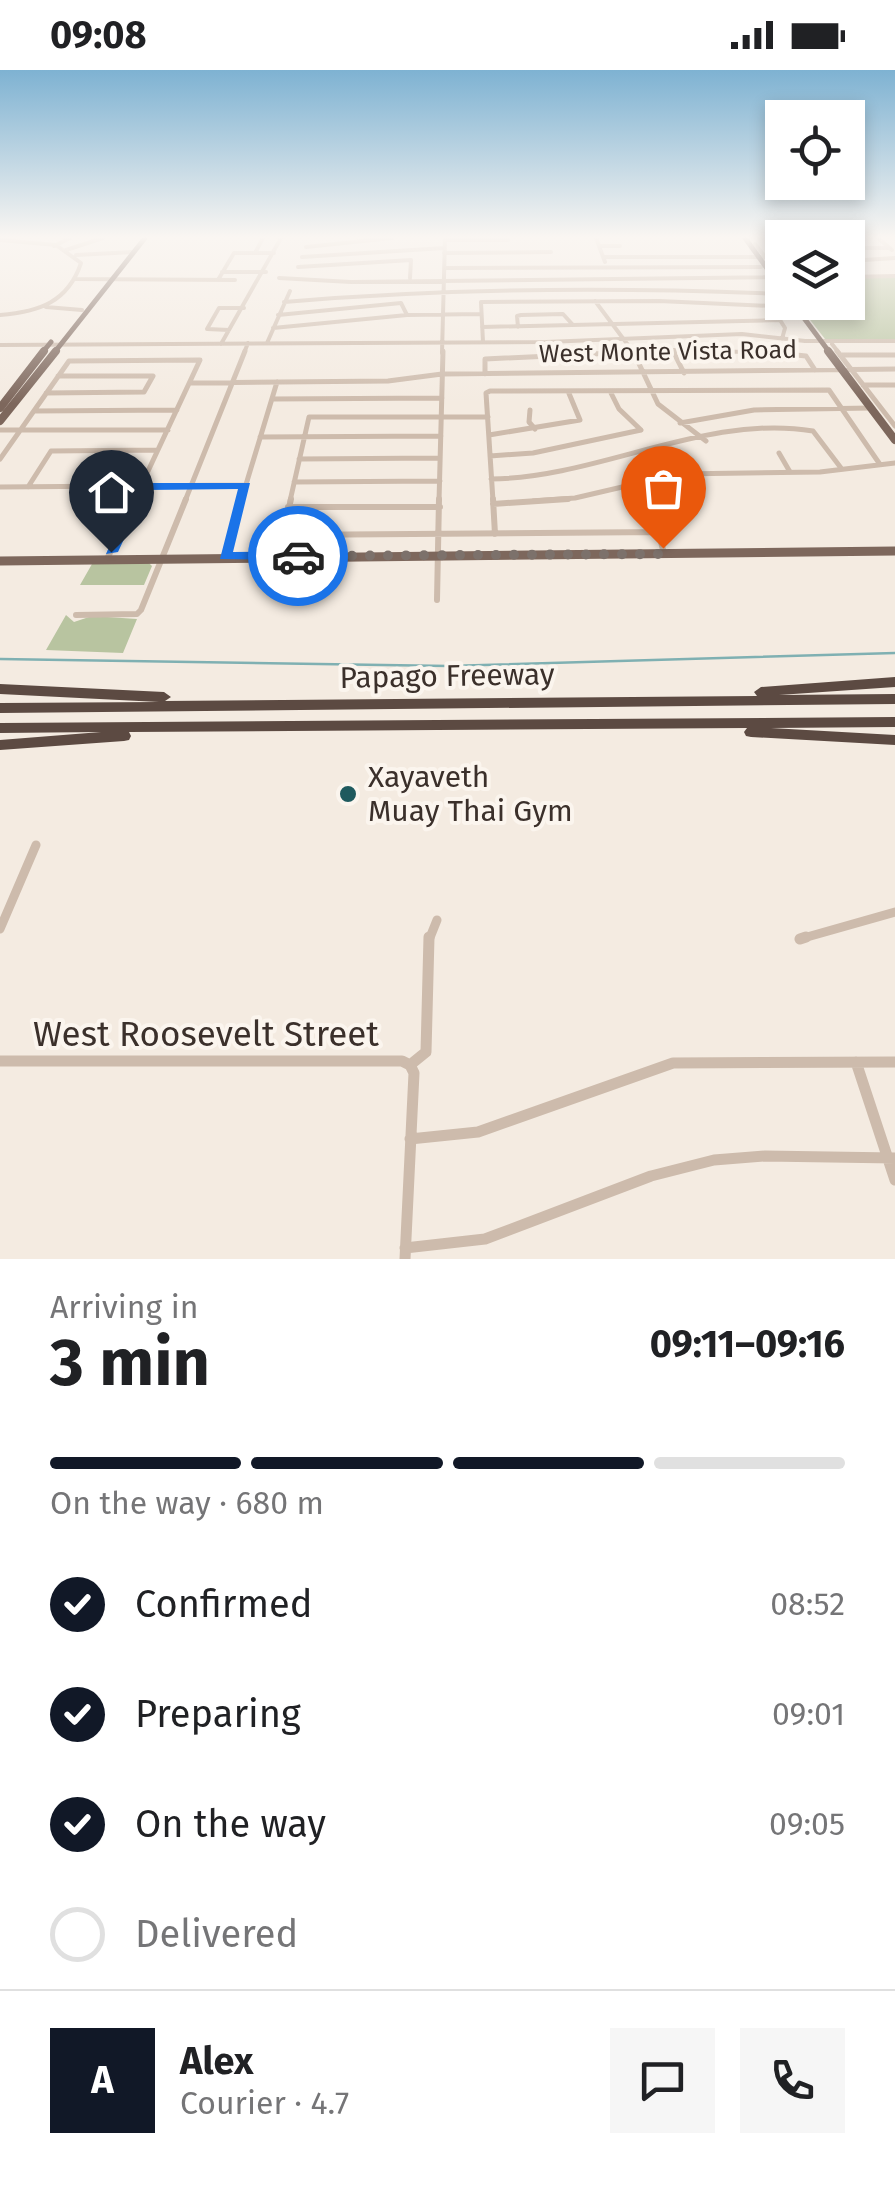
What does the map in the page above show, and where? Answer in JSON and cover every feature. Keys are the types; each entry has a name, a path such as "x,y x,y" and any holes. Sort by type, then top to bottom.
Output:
{"highway":[{"path":"575,702 895,682"},
{"path":"0,689 395,704"},
{"name":"Papago Freeway","path":"0,708 895,700"},
{"name":"Papago Freeway","path":"0,728 895,722"},
{"path":"501,725 895,740"},
{"path":"0,745 320,726"}],"main road":[{"path":"0,421 53,344 94,293"},
{"path":"0,408 95,293"},
{"path":"806,320 847,370 871,408 892,427 895,440"},
{"path":"18,385 32,378"},
{"path":"11,406 22,385 18,385"},
{"path":"0,558 895,552"}],"street":[{"path":"48,306 66,293"},
{"path":"221,344 244,308 248,293"},
{"path":"267,343 289,293"},
{"path":"328,293 328,299"},
{"path":"284,302 399,293"},
{"path":"437,600 444,293"},
{"path":"616,293 619,301"},
{"path":"595,301 609,322 625,336 662,408 706,441"},
{"path":"482,342 480,302 765,304"},
{"path":"278,315 401,303 408,315"},
{"path":"0,315 48,306 80,310"},
{"path":"228,333 209,330 219,308 244,308"},
{"path":"273,328 408,315 481,314"},
{"path":"518,328 517,315 563,314 573,325"},
{"path":"482,328 641,318 780,320 785,328 782,338"},
{"path":"401,343 402,331"},
{"path":"0,345 482,342 749,334 821,341 895,340"},
{"path":"126,360 136,344"},
{"path":"76,616 137,614 165,556 248,344"},
{"path":"832,344 847,370 863,385 892,427"},
{"path":"684,373 673,350 752,350 806,356 816,370"},
{"path":"485,374 485,359 634,352"},
{"path":"840,355 895,355"},
{"path":"0,459 70,360 200,360 108,557"},
{"name":"West Monte Vista Road","path":"190,383 388,382 442,374 895,370"},
{"path":"46,393 144,392 154,376 58,376"},
{"path":"224,556 277,382"},
{"path":"863,385 895,385"},
{"path":"490,456 533,453 640,430 619,409 610,390"},
{"path":"495,534 488,392 829,390 879,463"},
{"path":"489,435 582,419 568,391"},
{"path":"272,399 442,398"},
{"path":"680,422 718,414 871,408"},
{"path":"711,409 718,414"},
{"path":"34,411 177,410"},
{"path":"530,410 529,422 535,429"},
{"path":"278,556 309,418 488,417"},
{"path":"492,479 543,476 759,430 810,428 841,468"},
{"path":"0,430 168,430"},
{"path":"260,438 441,436"},
{"path":"28,487 51,451 158,450"},
{"path":"667,450 690,473"},
{"path":"779,453 790,472"},
{"path":"299,459 440,458"},
{"path":"734,462 739,473"},
{"path":"493,504 553,501 690,473 790,472 895,463"},
{"path":"85,486 92,474"},
{"path":"654,480 667,498 656,521 664,554"},
{"path":"294,482 440,482"},
{"path":"0,487 246,485"},
{"path":"288,508 440,507"},
{"path":"282,535 495,534 602,528 658,532"},
{"path":"0,929 36,846"},
{"path":"800,940 895,912"},
{"path":"437,920 429,934 426,1052 410,1065 405,1254 493,1240 702,1162 891,1158"},
{"name":"West Roosevelt Street","path":"0,1061 410,1065"},
{"path":"856,1062 891,1158 895,1180"},
{"path":"410,1139 478,1132 660,1066 895,1062"}],"green space":[{"path":"865,293 895,293 895,339 825,339 810,320 865,320"},
{"path":"92,564 152,566 144,585 80,585"},
{"path":"66,615 74,622 92,616 137,619 123,653 46,650"}],"waterway":[{"path":"0,659 448,666 895,653"}],"way so far":[{"path":"298,556 664,554 663,548"}],"place":[{"name":"Xayaveth Muay Thai Gym","path":"348,794"}],"route":[{"path":"111,552 142,486 246,485 224,556 298,556"}]}
